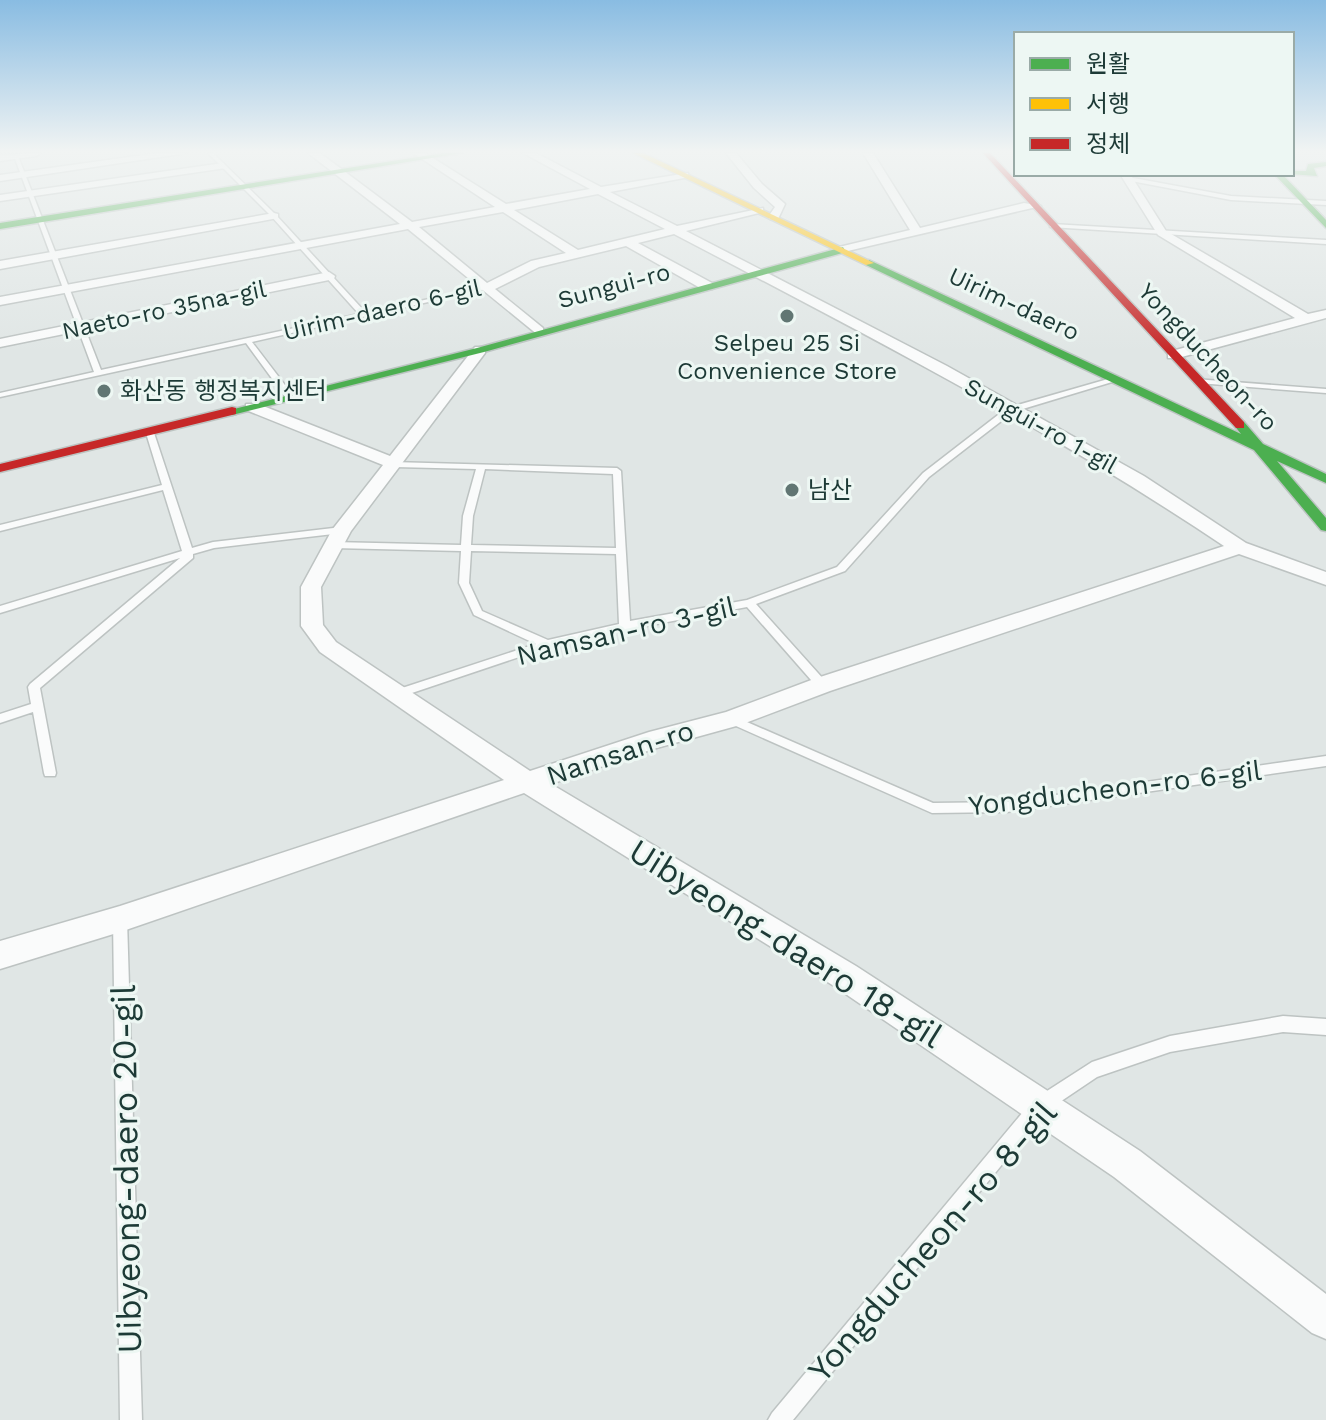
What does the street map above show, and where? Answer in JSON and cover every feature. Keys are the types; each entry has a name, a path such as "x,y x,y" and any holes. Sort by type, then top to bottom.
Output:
{"street":[{"path":"0,226 39,219"},
{"path":"0,265 256,219"},
{"path":"401,219 538,331"},
{"path":"0,301 453,219"},
{"path":"523,219 575,253"},
{"name":"Sungui-ro 1-gil","path":"652,219 942,369 1138,480 1239,547 1326,579"},
{"name":"Uirim-daero 6-gil","path":"487,288 535,264 670,229 729,219"},
{"name":"Uirim-daero","path":"780,219 1326,479"},
{"path":"909,219 918,233"},
{"name":"Sungui-ro","path":"0,468 480,350 538,331 754,273 972,219"},
{"name":"Yongducheon-ro","path":"1047,219 1261,448 1326,527"},
{"path":"1152,219 1160,232 1308,320"},
{"path":"626,241 707,286"},
{"name":"Naeto-ro 35na-gil","path":"0,343 329,276"},
{"path":"1173,355 1326,314"},
{"name":"Uibyeong-daero 18-gil","path":"480,350 337,538 311,587 312,626 328,647 400,693 528,783 845,976 1127,1164 1326,1319"},
{"path":"252,407 395,464"},
{"name":"Namsan-ro","path":"0,955 120,919 649,741 731,719 822,685 1239,547"}],"lane":[{"path":"41,219 98,372"},
{"path":"277,219 364,315"},
{"path":"1052,226 1326,242"},
{"name":"Uirim-daero 6-gil","path":"0,395 487,288"},
{"path":"247,340 290,397"},
{"path":"749,603 841,569 926,475 1010,410 1118,379"},
{"path":"1197,381 1326,391"},
{"path":"50,773 34,687 189,556 150,433"},
{"path":"395,464 617,471 625,626"},
{"path":"481,467 468,516 464,583 478,613 547,644"},
{"path":"0,528 168,486"},
{"path":"0,610 213,545 337,538 468,547 621,551"},
{"name":"Namsan-ro 3-gil","path":"400,693 547,644 749,603 822,685"},
{"path":"0,719 38,706"},
{"name":"Yongducheon-ro 6-gil","path":"731,719 932,808 1007,807 1326,761"},
{"name":"Uibyeong-daero 20-gil","path":"120,919 131,1420"},
{"name":"Yongducheon-ro 8-gil","path":"779,1420 1039,1106 1092,1070 1170,1044 1283,1024 1326,1027"}],"traffic: fast":[{"path":"0,226 42,219"},
{"path":"1321,219 1326,225"},
{"path":"232,411 480,350 843,250"},
{"path":"869,263 1326,479"},
{"path":"1240,425 1326,527"}],"traffic: slow":[{"path":"776,219 869,263"}],"traffic: jam":[{"path":"1048,219 1240,425"},
{"path":"0,468 232,411"}],"place":[{"name":"Selpeu 25 Si Convenience Store","path":"787,316"},
{"name":"화산동 행정복지센터","path":"104,391"},
{"name":"남산","path":"792,490"}]}
